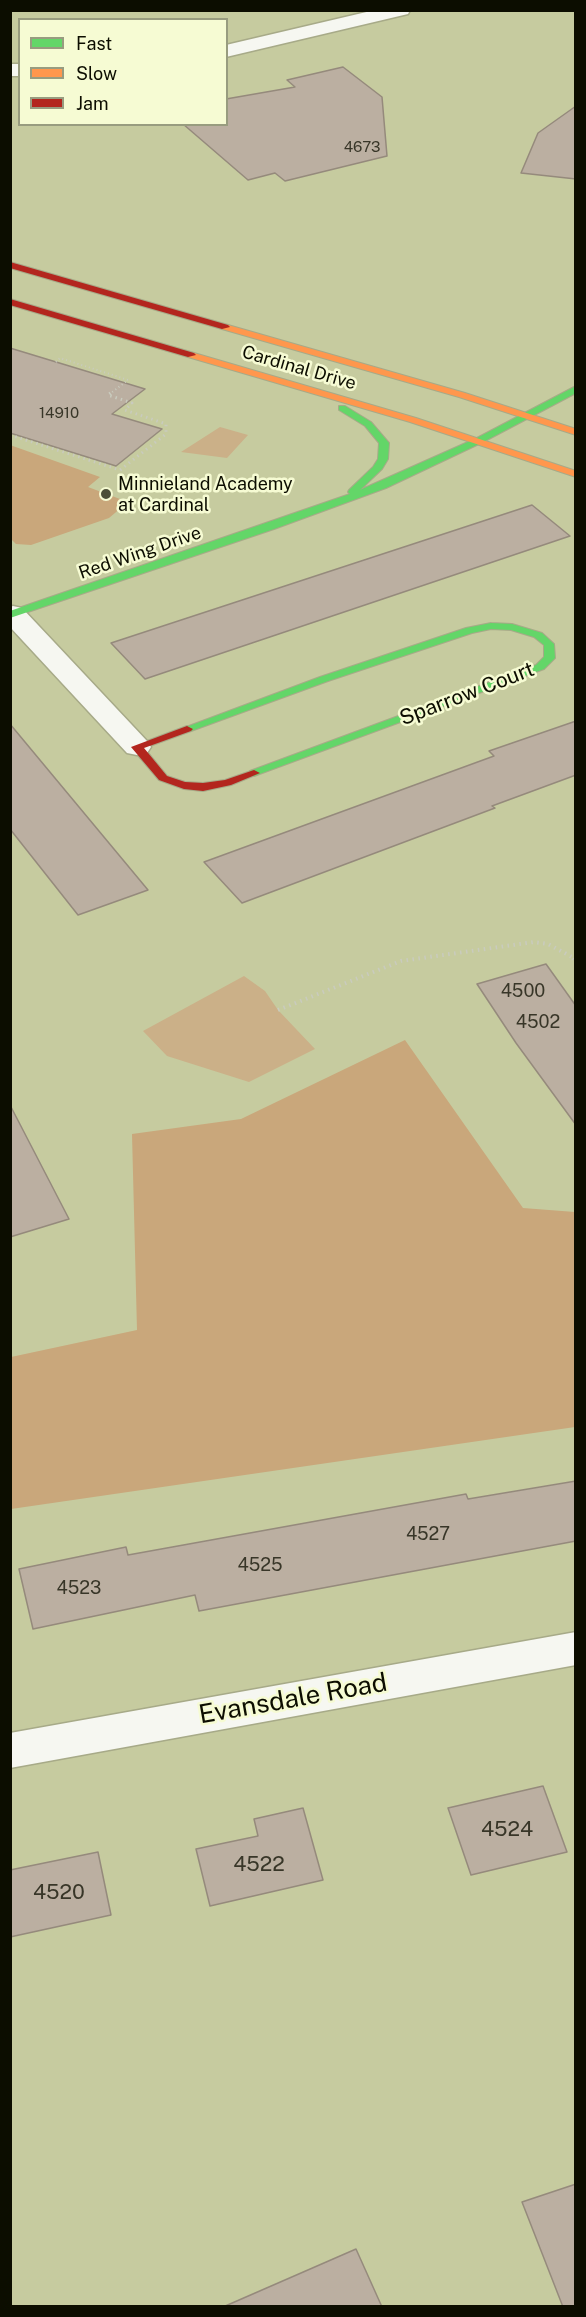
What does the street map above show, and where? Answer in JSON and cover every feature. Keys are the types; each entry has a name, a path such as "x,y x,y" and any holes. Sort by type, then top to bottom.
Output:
{"main road":[{"name":"Cardinal Drive","path":"10,265 576,432"},
{"name":"Cardinal Drive","path":"10,302 480,441 576,474"},
{"name":"Red Wing Drive","path":"11,613 382,486 480,441 576,389"},
{"path":"315,391 368,424 384,443 383,459 377,469 359,488 337,503"},
{"name":"Sparrow Court","path":"491,626 512,627 538,635 549,644 550,658 540,667 227,783 193,786 163,778 137,747 470,630 491,626"}],"street":[{"path":"228,51 401,10"},
{"path":"298,17 317,31"},
{"name":"Sparrow Court","path":"11,613 137,747"},
{"name":"Evansdale Road","path":"10,1751 576,1648"}],"path":[{"path":"10,435 120,470 166,434 166,424 125,410 132,403 108,395 128,380 60,358 56,362"},
{"path":"278,1010 401,962 534,942 548,944 574,956 576,962"}],"shaded area":[{"path":"220,427 248,435 227,458 181,452"},
{"path":"10,445 100,477 88,487 128,502 109,518 31,545 16,544 11,539"},
{"path":"244,976 265,991 278,1010 315,1049 249,1082 167,1056 143,1031"},
{"path":"405,1040 523,1208 575,1212 575,1427 11,1509 11,1357 137,1330 132,1134 241,1119"}],"building":[{"path":"343,67 382,97 387,156 285,181 275,173 248,180 185,126 228,126 228,99 295,87 287,80"},
{"path":"576,106 576,179 521,173 538,133"},
{"name":"Minnieland Academy at Cardinal","path":"10,348 145,389 112,414 162,429 116,466 10,433"},
{"path":"532,505 570,536 145,679 111,643"},
{"path":"576,721 576,775 492,806 495,808 242,903 204,862 494,756 489,751"},
{"path":"10,724 148,890 78,915 10,829"},
{"path":"546,964 576,1006 576,1125 516,1043 477,984"},
{"path":"10,1105 69,1219 10,1237"},
{"path":"576,1481 576,1541 199,1611 195,1595 33,1629 19,1569 126,1547 128,1555 466,1494 468,1499"},
{"path":"543,1786 567,1852 471,1875 448,1808"},
{"path":"303,1808 323,1880 210,1906 196,1849 258,1836 254,1819"},
{"path":"98,1852 111,1915 10,1937 10,1870"},
{"path":"576,2184 576,2307 563,2307 522,2202"},
{"path":"356,2249 382,2307 223,2307"}],"traffic: fast":[{"path":"10,615 270,527 382,486 480,440 576,389"},
{"path":"342,408 368,424 384,443 383,459 377,469 353,492"},
{"path":"254,773 540,667 550,658 549,644 538,635 512,627 491,626"},
{"path":"187,729 324,679 470,630 491,626"}],"traffic: slow":[{"path":"225,327 462,395 576,432"},
{"path":"191,355 413,420 576,474"}],"traffic: jam":[{"path":"10,265 225,327"},
{"path":"10,302 191,355"},
{"path":"187,729 137,747 163,778 184,785 203,787 227,783 254,773"}],"place":[{"name":"Minnieland Academy at Cardinal","path":"106,494"}]}
